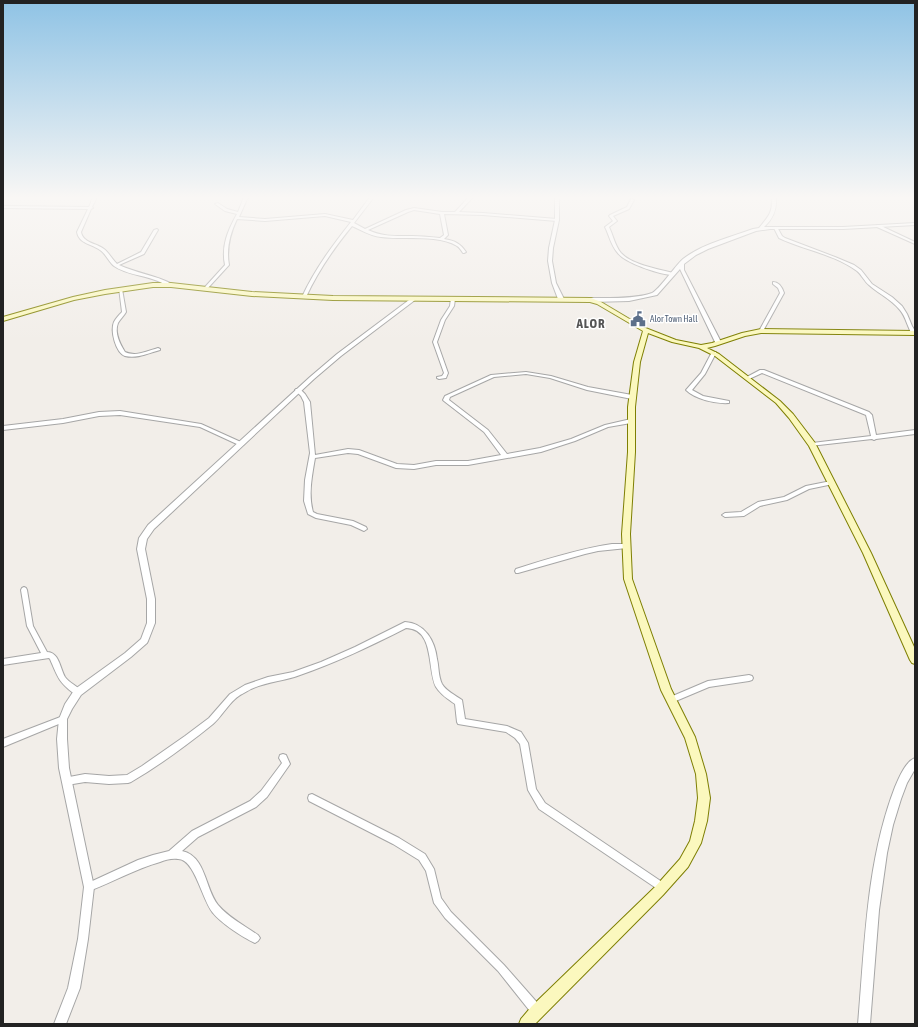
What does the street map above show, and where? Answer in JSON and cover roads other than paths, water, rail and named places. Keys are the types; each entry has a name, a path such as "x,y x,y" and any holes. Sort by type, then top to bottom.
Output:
{"main road":[{"path":"3,319 73,299 120,289 153,285 170,285 252,294 304,297 591,300 607,306 646,331 674,341 701,347 714,353 778,402 791,416 812,445 867,553 915,660"},
{"path":"526,1024 537,1011 662,887 684,863 695,843 701,821 704,798 701,774 690,737 671,700 655,660 628,579 625,546 631,455 632,397 639,352 646,331"},
{"path":"701,347 706,347 744,334 761,331 914,333"},
{"path":"718,342 718,350 725,361"}],"street":[{"path":"94,245 101,248 117,265 164,281 170,285"},
{"path":"117,265 144,253 148,245"},
{"path":"206,288 227,265 224,252 225,245"},
{"path":"304,297 325,258 335,245"},
{"path":"460,245 464,252"},
{"path":"552,245 550,261 554,283 561,299"},
{"path":"616,245 620,254 629,260 674,272 680,271 684,273"},
{"path":"591,300 629,299 655,294 664,286 682,264 706,248 714,245"},
{"path":"798,245 840,260 861,271 868,283 889,296 901,308 908,318 909,327 914,333"},
{"path":"682,264 684,273 718,342"},
{"path":"761,331 782,293 780,287 774,283"},
{"path":"120,289 124,312 118,319 115,328 116,338 123,353 138,355 158,349"},
{"path":"60,1024 74,988 83,938 88,887 67,781 62,739 63,719 68,707 78,692 128,655 144,641 150,623 151,600 141,549 143,538 151,527 298,390 339,355 413,299"},
{"path":"438,378 444,377 446,373 435,342 443,320 452,306 453,299"},
{"path":"714,353 703,374 689,390 693,394 726,402"},
{"path":"748,378 762,372 867,413 870,418 874,438"},
{"path":"505,456 486,431 446,400 448,396 493,376 526,373 551,377 587,388 632,397"},
{"path":"298,390 303,394 307,402 312,457 308,480 307,501 310,513 316,516 353,523 364,529"},
{"path":"3,428 63,421 99,414 120,413 201,426 241,444"},
{"path":"312,457 348,451 359,452 396,466 414,467 436,463 468,463 541,450 573,440 607,426 631,421"},
{"path":"812,445 915,432"},
{"path":"725,515 742,514 758,504 785,499 808,487 831,483"},
{"path":"518,571 593,549 611,546 625,546"},
{"path":"24,590 30,626 44,655"},
{"path":"67,781 85,778 109,780 128,779 146,769 194,734 212,720 233,696 248,686 293,675 318,666 358,649 405,624 412,624 417,626 425,635 432,650 436,679 440,688 459,702 461,722 507,729 518,735 524,743 532,790 542,806 662,887"},
{"path":"3,662 50,655 53,657 62,678 78,692"},
{"path":"671,700 708,684 749,678"},
{"path":"3,743 63,719"},
{"path":"88,887 146,862 172,853 195,834 253,804 264,794 286,764 283,758"},
{"path":"864,1024 874,909 887,825 906,772 915,762"},
{"path":"312,798 396,841 422,857 430,869 437,900 448,915 500,968 537,1011"},
{"path":"172,853 185,855 194,865 212,904 224,918 255,938"}],"place":[{"name":"Alor Town Hall","path":"638,319"}],"district":[{"name":"ALOR","path":"591,323"}]}
